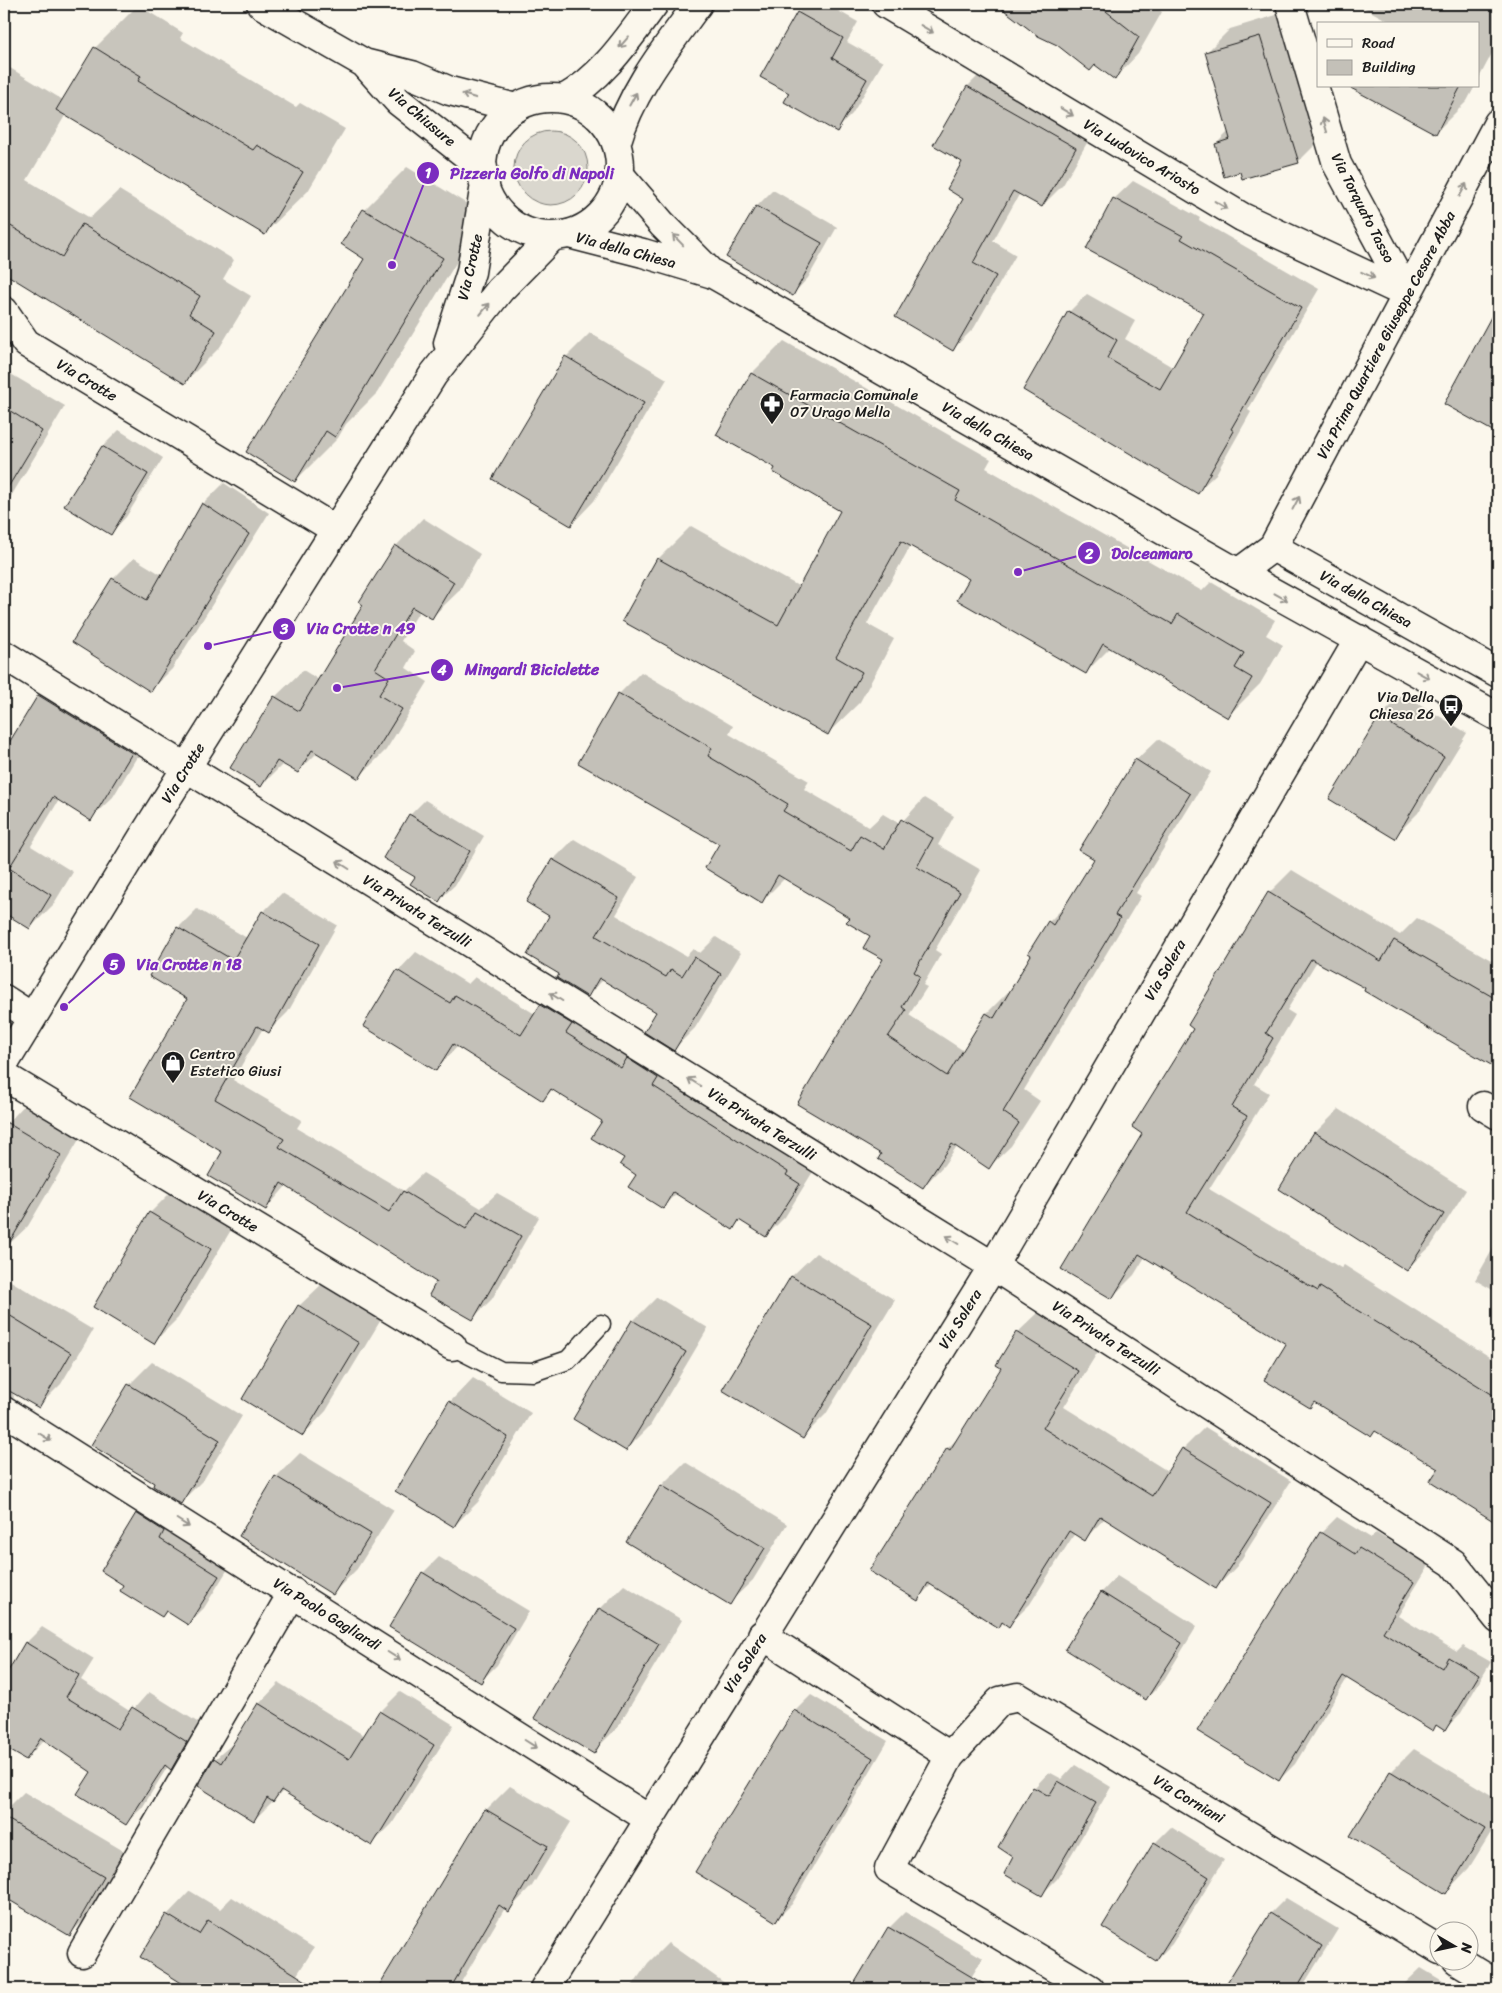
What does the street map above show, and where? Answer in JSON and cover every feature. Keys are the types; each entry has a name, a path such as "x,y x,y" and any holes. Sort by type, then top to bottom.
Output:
{"street":[{"name":"Via Chiusure","path":"261,4 364,63 412,75 450,91 516,108"},
{"path":"564,99 582,89 596,77 654,4"},
{"path":"616,144 628,110 640,88 698,4"},
{"name":"Via Ludovico Ariosto","path":"886,4 1242,217 1407,294"},
{"name":"Via Torquato Tasso","path":"1290,4 1337,164 1407,294"},
{"name":"Via Chiusure","path":"364,63 398,101 484,176"},
{"path":"547,98 564,99 581,105 596,115 608,128 616,144 620,175 616,191 608,206 598,218 584,228 561,235 530,232 510,222 490,199 484,176 485,150 491,134 502,120 516,108 547,98"},
{"name":"Via Prima Quartiere Giuseppe Cesare Abba","path":"1273,546 1498,123"},
{"name":"Via della Chiesa","path":"620,175 662,224 713,274 1238,574 1498,717"},
{"name":"Via Crotte","path":"433,375 452,333 471,272 484,176"},
{"name":"Via Crotte","path":"4,1064 433,375 500,290 561,235"},
{"name":"Via della Chiesa","path":"561,235 713,274"},
{"name":"Via Crotte","path":"4,311 26,343 336,530"},
{"path":"1238,574 1273,546"},
{"name":"Via della Chiesa","path":"1273,546 1498,673"},
{"name":"Via Solera","path":"544,1989 762,1635 993,1266 1359,639"},
{"name":"Via Privata Terzulli","path":"4,655 993,1266 1453,1563 1498,1619"},
{"path":"4,1000 32,1017"},
{"name":"Via Crotte","path":"4,1076 452,1346"},
{"name":"Via Paolo Gagliardi","path":"4,1411 650,1819"},
{"path":"82,1953 293,1592"},
{"path":"762,1635 950,1756"},
{"name":"Via Corniani","path":"1090,1989 889,1869 950,1756 1000,1701 1018,1696 1430,1944"},
{"path":"1473,1970 1498,1985"}],"lane":[{"path":"452,1346 501,1371 534,1372 568,1360 601,1324"}],"shaded area":[{"path":"551,131 565,134 577,142 585,154 588,168 585,182 577,194 565,202 551,205 537,202 525,194 517,182 514,168 517,154 525,142 537,134"}],"building":[{"path":"996,4 1097,4 1139,37 1115,80 1095,65 1090,71 1057,45 1038,36"},
{"path":"797,12 843,38 832,58 867,79 837,132 784,102 789,93 760,77"},
{"path":"1260,36 1299,163 1242,179 1240,172 1224,177 1215,144 1230,139 1205,52"},
{"path":"94,47 141,76 138,81 253,150 257,145 303,172 265,235 56,110"},
{"path":"967,86 1076,148 1042,207 1013,191 973,263 996,276 953,351 895,317 963,199 947,189 962,162 933,145"},
{"path":"1351,88 1460,88 1436,134"},
{"path":"1113,198 1183,236 1181,239 1301,308 1231,429 1234,431 1198,494 1023,390 1068,311 1117,340 1107,358 1160,389 1204,313 1086,249"},
{"path":"756,206 822,243 793,296 726,257"},
{"path":"363,209 443,258 335,437 326,431 295,482 246,452 364,259 341,244"},
{"path":"4,222 62,257 82,224 200,296 189,314 216,331 185,384 4,273"},
{"path":"1498,304 1498,434 1444,404"},
{"path":"565,356 644,403 571,526 492,479"},
{"path":"751,373 960,491 955,500 1172,624 1178,614 1244,653 1235,668 1252,678 1228,718 1103,644 1086,674 957,600 969,579 901,541 836,657 862,672 828,735 622,621 657,558 778,625 840,511 773,472 775,468 716,435"},
{"path":"4,407 42,431 4,494"},
{"path":"102,446 148,474 111,535 64,506"},
{"path":"202,503 249,534 151,692 72,642 112,578 147,600"},
{"path":"395,545 454,582 432,619 412,607 375,669 389,678 379,695 402,709 359,779 312,750 298,773 277,761 261,787 230,768 274,696 299,711 363,605 359,602"},
{"path":"618,693 712,748 708,756 788,804 783,811 851,851 860,835 884,849 901,819 933,838 917,867 960,892 914,972 920,976 902,1007 906,1010 888,1037 947,1076 986,1013 994,1018 1031,955 1028,953 1048,921 1053,925 1094,859 1079,850 1135,759 1190,794 1115,915 1120,918 1003,1112 1019,1123 989,1169 952,1144 923,1188 878,1159 881,1154 797,1104 883,959 863,948 870,936 846,922 850,918 778,875 762,903 705,868 719,844 578,763"},
{"path":"38,695 132,753 91,821 53,797 9,868 51,895 30,929 4,913 4,751"},
{"path":"1379,717 1444,757 1395,839 1329,799"},
{"path":"409,814 470,851 439,902 410,884 415,877 383,858"},
{"path":"552,859 619,898 596,936 666,977 671,969 682,976 694,957 721,974 674,1051 644,1032 656,1012 599,978 588,997 557,978 559,974 527,955 549,916 526,902"},
{"path":"1268,892 1381,961 1394,940 1498,1000 1498,1069 1364,991 1365,988 1311,959 1266,1033 1273,1038 1232,1107 1247,1116 1187,1212 1318,1291 1320,1287 1498,1398 1498,1524 1430,1481 1438,1469 1375,1431 1371,1437 1314,1402 1310,1408 1264,1380 1286,1344 1139,1254 1112,1299 1061,1269 1142,1134 1132,1127 1193,1029 1188,1025"},
{"path":"262,911 319,944 269,1033 257,1026 215,1099 284,1139 279,1147 389,1212 403,1191 466,1229 477,1211 521,1236 473,1320 429,1295 436,1282 281,1183 266,1210 208,1176 222,1152 130,1097 187,999 149,976 177,927 233,960"},
{"path":"397,970 450,1003 455,995 521,1035 540,1005 572,1024 566,1033 621,1068 627,1058 658,1078 653,1086 788,1172 786,1175 800,1184 766,1237 739,1220 733,1230 673,1192 663,1209 628,1187 636,1175 620,1164 624,1158 591,1138 602,1121 551,1089 543,1101 453,1044 436,1071 363,1026"},
{"path":"4,1121 61,1155 4,1252"},
{"path":"1314,1132 1444,1214 1407,1271 1279,1189"},
{"path":"149,1212 211,1249 154,1344 93,1307"},
{"path":"791,1276 872,1324 803,1439 722,1390"},
{"path":"298,1305 359,1343 303,1436 242,1399"},
{"path":"4,1312 71,1353 39,1408 4,1388"},
{"path":"632,1320 686,1352 626,1451 573,1419"},
{"path":"1016,1332 1078,1371 1043,1428 1152,1496 1182,1448 1271,1503 1216,1589 1100,1516 1085,1541 1069,1531 1009,1627 1002,1622 999,1628 928,1583 918,1601 869,1571 947,1448 950,1450 1001,1368 996,1365"},
{"path":"128,1384 220,1440 181,1504 153,1486 154,1483 91,1445"},
{"path":"449,1401 508,1437 454,1527 395,1491"},
{"path":"275,1476 371,1534 333,1595 239,1536"},
{"path":"661,1485 765,1548 730,1605 626,1542"},
{"path":"136,1513 164,1531 160,1539 219,1576 188,1625 166,1611 162,1617 120,1591 123,1585 101,1571"},
{"path":"1320,1532 1355,1554 1359,1548 1414,1582 1383,1632 1442,1668 1448,1657 1479,1675 1445,1731 1436,1725 1433,1731 1343,1676 1279,1781 1197,1731"},
{"path":"422,1572 514,1628 481,1683 389,1627"},
{"path":"1101,1592 1182,1643 1146,1700 1065,1649"},
{"path":"599,1608 659,1644 594,1754 534,1718"},
{"path":"25,1642 79,1675 66,1697 118,1729 132,1707 187,1742 171,1770 165,1765 126,1825 77,1794 91,1772 41,1738 26,1760 4,1747 4,1678"},
{"path":"258,1703 349,1759 379,1711 434,1745 372,1846 281,1790 273,1802 267,1798 254,1821 198,1786 214,1758 221,1763"},
{"path":"794,1710 873,1758 776,1922 695,1872"},
{"path":"1390,1771 1485,1829 1446,1894 1350,1836"},
{"path":"1058,1781 1096,1803 1042,1896 1004,1874 1013,1857 998,1847 1033,1787 1049,1796"},
{"path":"485,1809 548,1846 509,1912 499,1905 450,1989 377,1989"},
{"path":"4,1817 104,1877 70,1936 4,1897"},
{"path":"1154,1842 1209,1877 1156,1961 1102,1927"},
{"path":"1270,1913 1322,1946 1296,1989 1223,1989"},
{"path":"166,1914 199,1934 208,1920 319,1989 191,1989 140,1957"},
{"path":"888,1927 992,1989 851,1989"}],"place":[{"name":"Pizzeria Golfo di Napoli","path":"392,265"},
{"name":"Farmacia Comunale 07 Urago Mella","path":"772,425"},
{"name":"Dolceamaro","path":"1018,572"},
{"name":"Via Crotte n 49","path":"208,646"},
{"name":"Mingardi Biciclette","path":"337,688"},
{"name":"Via Della Chiesa 26","path":"1451,727"},
{"name":"Via Crotte n 18","path":"64,1007"},
{"name":"Centro Estetico Giusi","path":"173,1084"}]}
